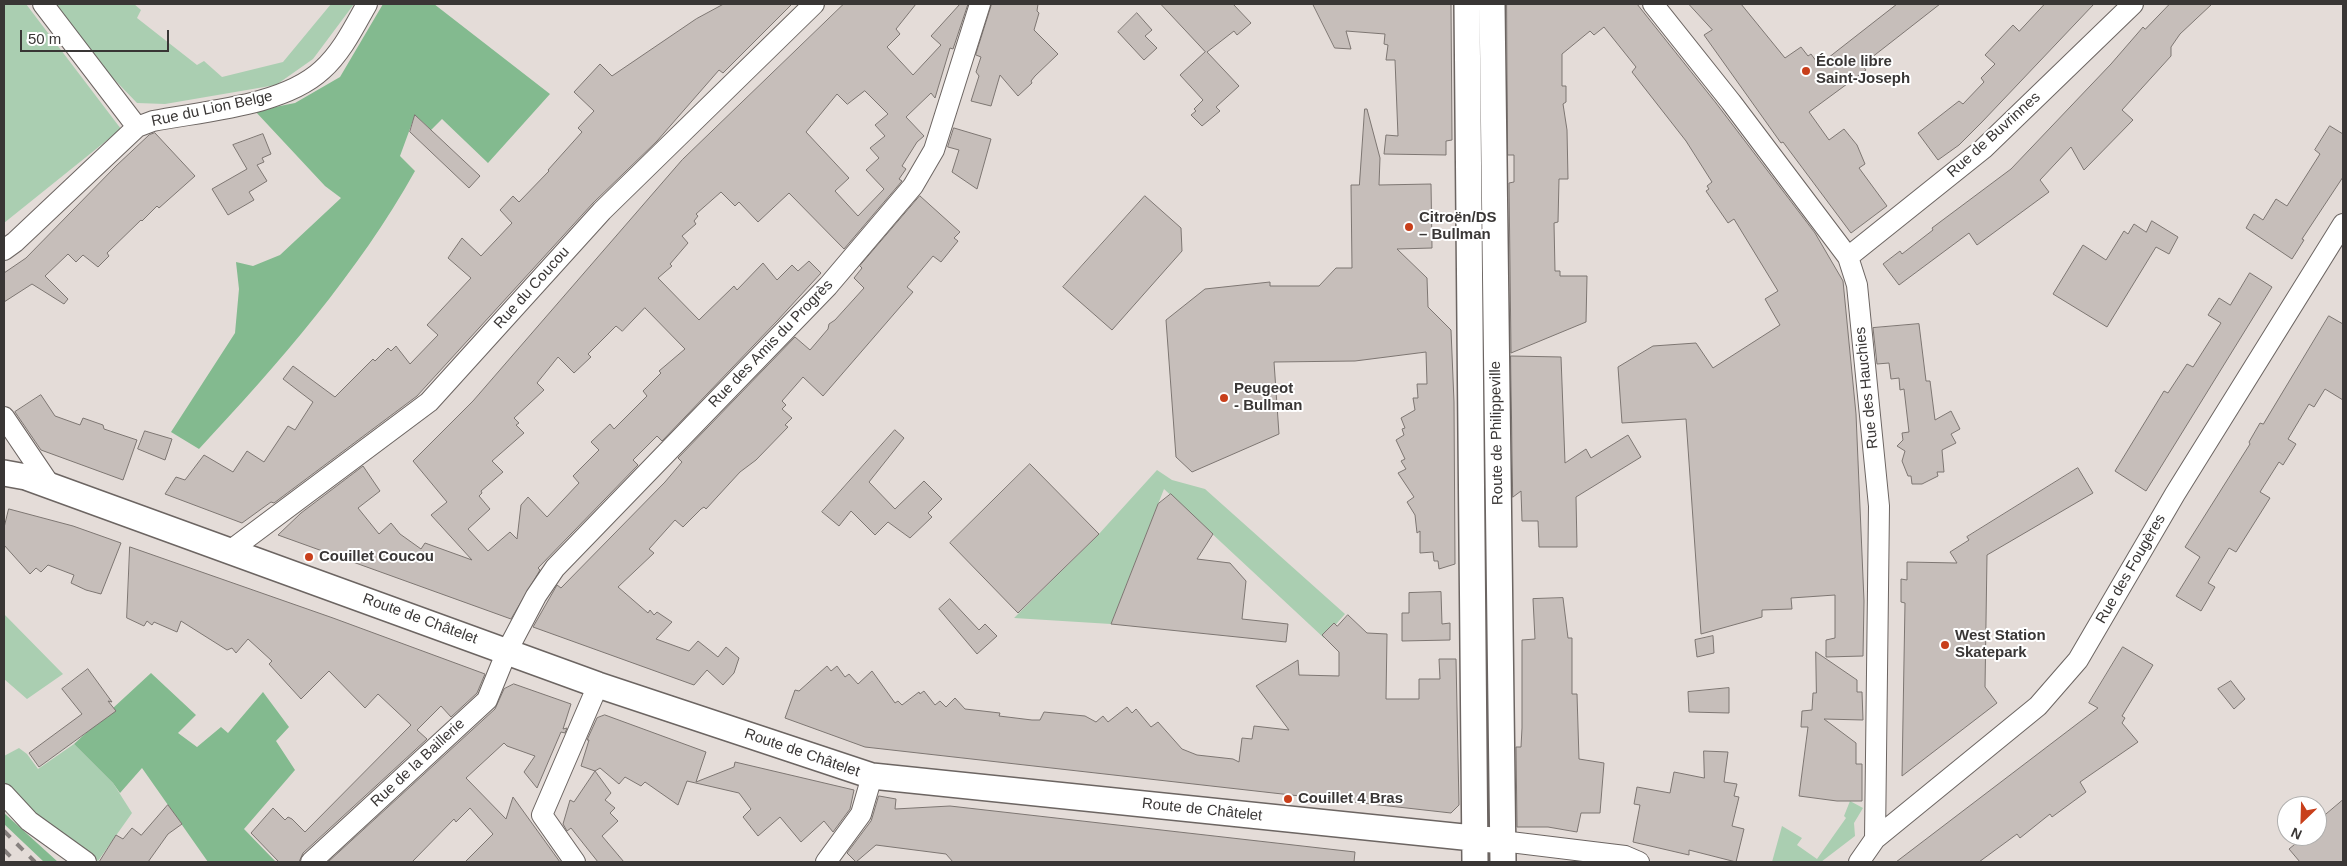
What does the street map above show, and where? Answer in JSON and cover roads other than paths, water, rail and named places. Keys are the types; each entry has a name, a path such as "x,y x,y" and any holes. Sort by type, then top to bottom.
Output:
{"main road":[{"name":"Route de Philippeville","path":"1467,4 1475,862"},
{"name":"Route de Philippeville","path":"1492,4 1503,852"},
{"name":"Route de Châtelet","path":"4,473 26,476 598,685 872,776 1474,837 1503,852"}],"street":[{"path":"43,4 137,127"},
{"name":"Rue du Lion Belge","path":"4,250 16,242 137,127 153,121 264,100 298,87 323,70 344,44 367,4"},
{"name":"Rue du Coucou","path":"231,550 429,402 602,211 814,4"},
{"name":"Rue des Amis du Progrès","path":"507,651 536,596 555,568 828,286 913,186 934,150 980,4"},
{"name":"Rue des Hauchies","path":"1653,4 1731,102 1848,257 1857,285 1879,506 1875,839"},
{"name":"Rue de Buvrinnes","path":"1848,257 1983,149 2133,4"},
{"name":"Rue des Fougères","path":"1859,862 1875,839 2038,706 2078,660 2176,494 2343,224"},
{"path":"4,418 50,485"},
{"name":"Rue de la Baillerie","path":"311,862 487,700 507,651"},
{"path":"575,862 542,815 598,685"},
{"path":"826,862 861,814 872,776"},
{"path":"4,794 29,821 86,862"},
{"name":"Route de Châtelet","path":"1503,852 1625,856 1639,862"}],"railway":[{"path":"4,831 35,862"},
{"path":"4,850 16,862"}],"place":[{"name":"École libre Saint-Joseph","path":"1806,71"},
{"name":"Citroën/DS – Bullman","path":"1409,227"},
{"name":"Peugeot - Bullman","path":"1224,398"},
{"name":"Couillet Coucou","path":"309,557"},
{"name":"West Station Skatepark","path":"1945,645"},
{"name":"Couillet 4 Bras","path":"1288,799"}]}
